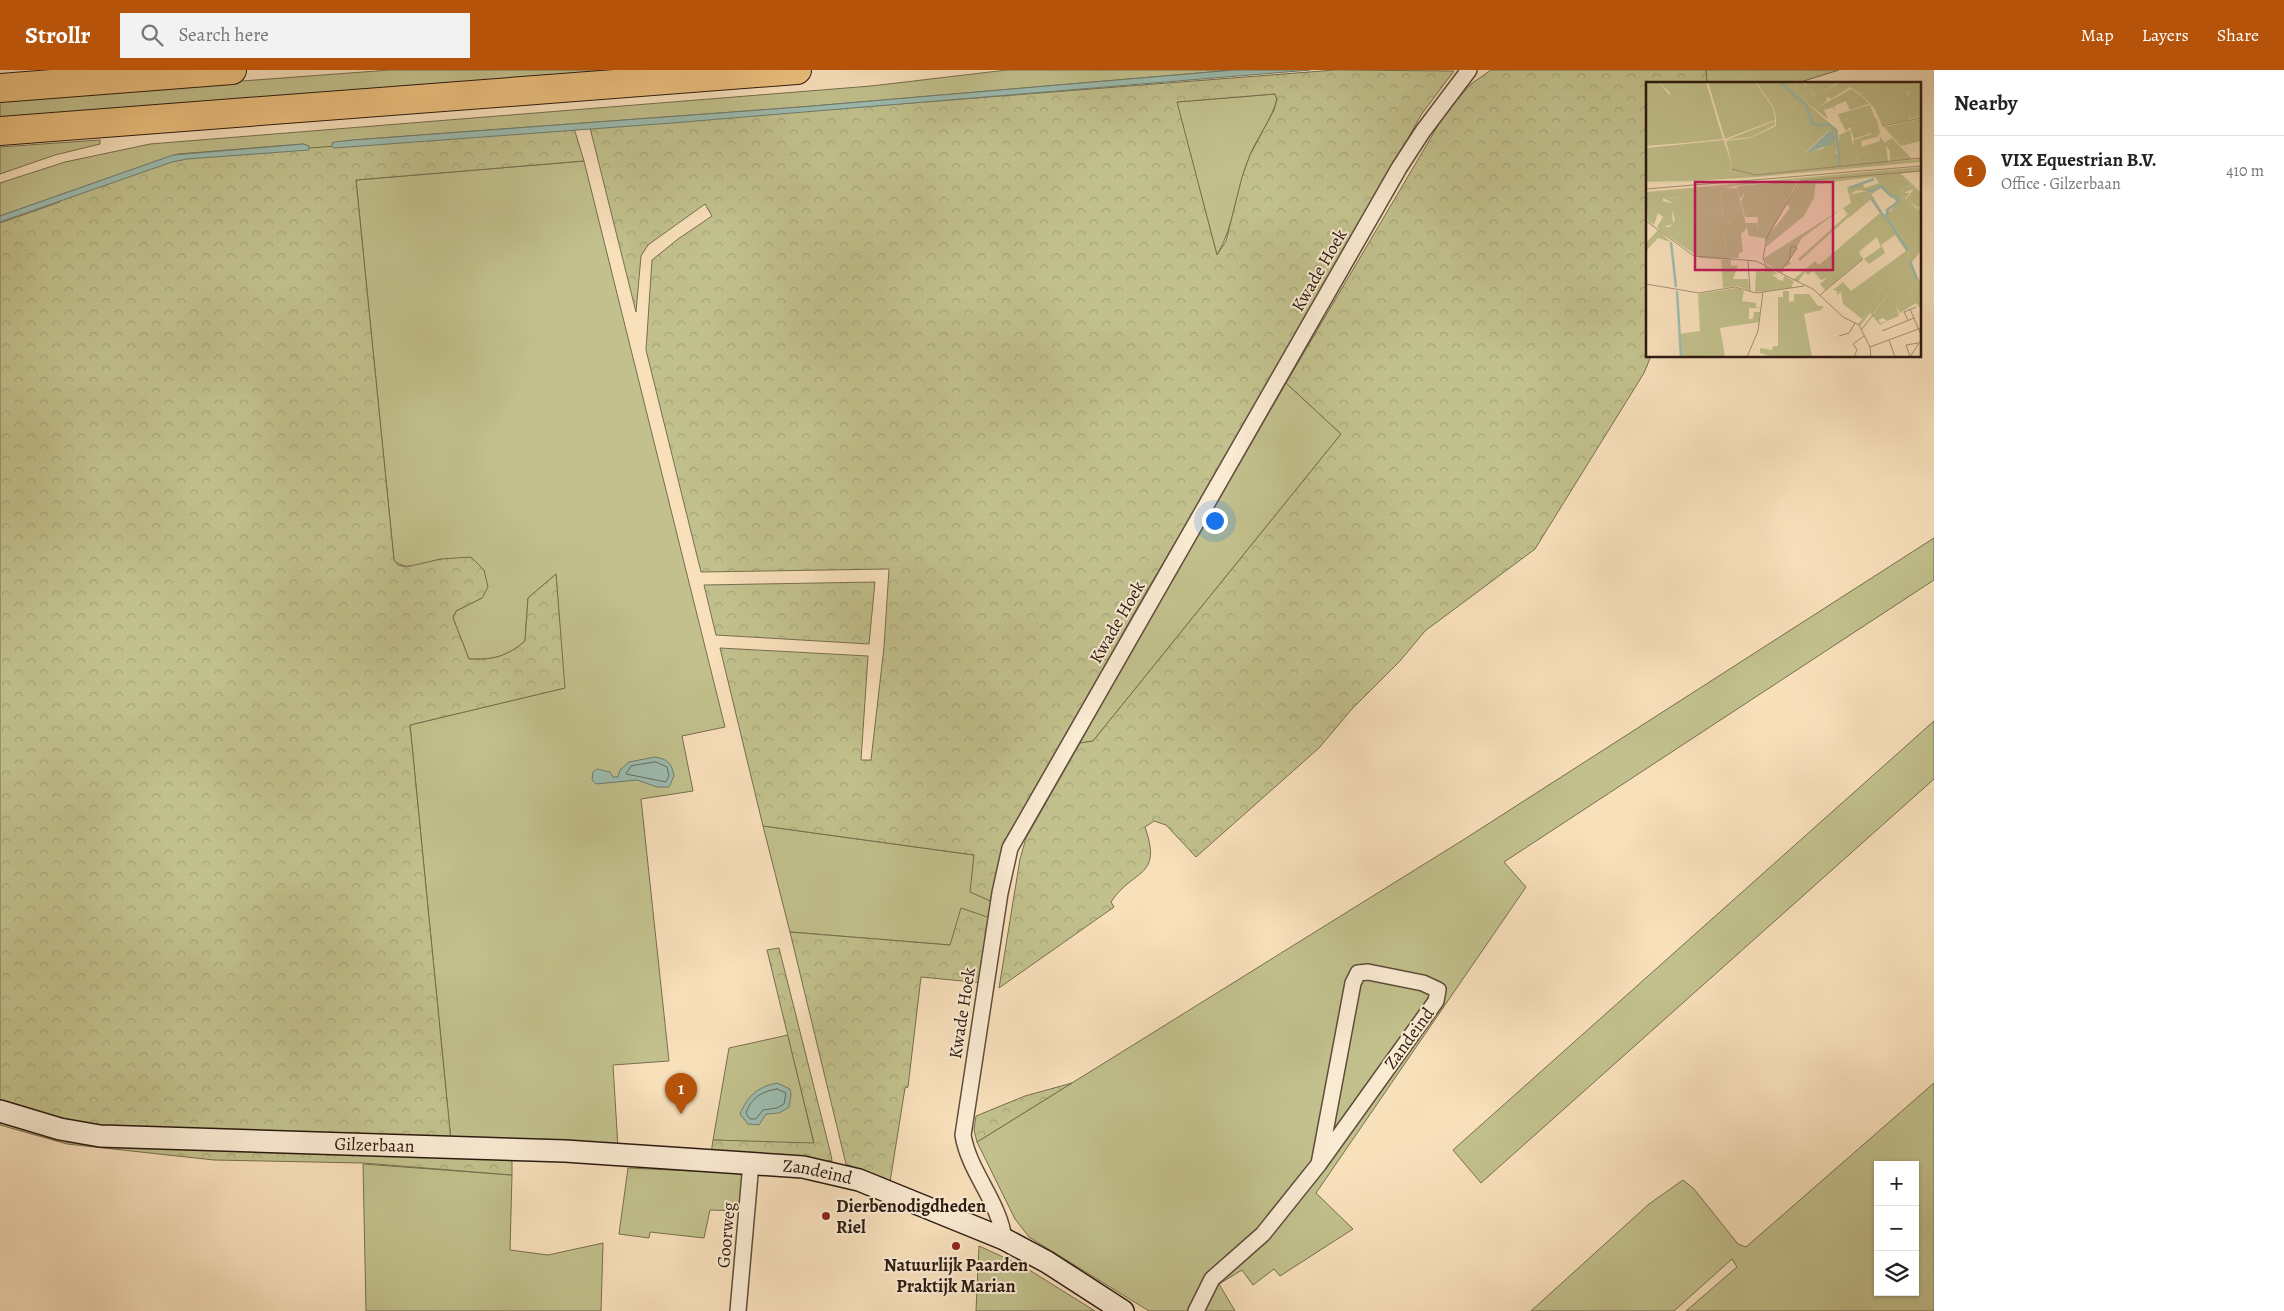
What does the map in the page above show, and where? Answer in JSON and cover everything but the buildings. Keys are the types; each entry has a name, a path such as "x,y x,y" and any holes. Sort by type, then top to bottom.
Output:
{"highway":[{"path":"0,88 232,70"},
{"path":"0,131 796,70"}],"street":[{"name":"Kwade Hoek","path":"1004,1239 1002,1223 968,1156 963,1135 999,902 1010,848 1400,168 1423,131 1469,70"},
{"name":"Zandeind","path":"1196,1311 1212,1279 1263,1234 1319,1164 1436,1001 1438,990 1423,983 1368,972 1358,973 1353,983 1319,1164"},
{"name":"Gilzerbaan","path":"0,1111 60,1129 100,1136 565,1151 751,1163"},
{"name":"Zandeind","path":"751,1163 803,1167 859,1180 1004,1239 1047,1262 1123,1311"},
{"name":"Goorweg","path":"738,1311 751,1163"}],"green space":[{"path":"390,70 680,70 0,122 0,99"},
{"path":"1007,70 1234,70 801,107 353,140 332,143 334,148 309,150 309,146 303,144 178,154 0,216 0,183 65,162 150,144 871,86"},
{"path":"1335,70 1454,71 1421,115 1309,316 1145,594 1014,827 1008,842 995,903 970,892 974,855 763,826 720,648 868,656 861,760 871,760 884,647 889,569 701,572 646,350 652,260 678,239 712,216 705,204 648,245 641,256 636,312 590,128","holes":["1275,94 1277,99 1274,110 1250,155 1242,177 1226,241 1217,255 1177,102"]},
{"path":"1491,70 1706,70 1707,82 1646,82 1646,358 1650,358 1644,373 1535,549 1425,631 1400,661 1351,710 1319,748 1196,857 1166,825 1154,821 1145,827 1150,844 1148,865 1111,902 1114,907 999,988 1020,859 1026,838 1080,743 1093,741 1341,434 1286,383 1446,112 1471,84"},
{"path":"1706,70 1839,70 1800,82 1707,82"},
{"path":"1275,94 1277,99 1275,106 1250,155 1241,180 1232,219 1217,255 1176,102"},
{"path":"574,128 584,161 356,180 394,560 398,565 406,567 441,559 471,557 484,570 488,587 482,598 456,611 453,618 469,659 485,659 499,656 512,651 525,641 528,598 556,574 565,688 410,725 451,1141 90,1129 0,1104 0,223 60,202 59,195 157,164 191,157"},
{"path":"100,140 100,144 55,155 0,174 0,147"},
{"path":"584,161 725,727 682,736 693,791 641,799 669,1061 613,1065 618,1148 451,1141 410,725 564,688 556,574 528,598 525,641 512,651 499,656 485,659 469,659 453,618 456,611 482,598 441,559 410,566 404,566 394,560 356,180"},
{"path":"1286,383 1341,434 1093,741 1080,743 1124,662"},
{"path":"1934,538 1934,580 1504,862 1526,887 1316,1193 1353,1229 1280,1276 1274,1269 1253,1285 1242,1270 1219,1284 1235,1311 1149,1311 1029,1237 1015,1219 977,1142 1463,840"},
{"path":"875,582 869,644 716,635 704,585"},
{"path":"1934,721 1934,779 1481,1183 1453,1150"},
{"path":"763,826 974,855 971,892 995,903 993,919 950,945 790,932"},
{"path":"961,908 993,919 983,983 921,977 908,1087 905,1088 890,1182 846,1164 790,932 950,945"},
{"path":"779,948 832,1161 757,1155 711,1154 713,1140 814,1143 767,950"},
{"path":"788,1035 814,1144 713,1140 729,1048"},
{"path":"1072,1083 977,1142 974,1130 976,1116 1025,1096"},
{"path":"1934,1083 1934,1311 1686,1311 1737,1267 1732,1259 1674,1311 1531,1311 1649,1204 1683,1180 1694,1189 1738,1244 1746,1247"},
{"path":"0,1115 30,1128 512,1158 512,1175 363,1163 214,1160 67,1144 0,1125"},
{"path":"363,1164 512,1175 510,1250 548,1255 603,1243 601,1311 366,1311"},
{"path":"628,1168 739,1173 745,1180 743,1211 710,1210 704,1238 650,1232 649,1238 619,1234"},
{"path":"979,1246 1023,1266 1095,1311 976,1311"}],"water":[{"path":"1234,70 1310,70 672,123 334,148 331,146 334,142 353,140 801,107"},
{"path":"303,144 309,146 309,150 187,159 172,162 0,222 0,216 173,155"},
{"path":"655,757 663,759 672,768 674,776 669,787 657,787 637,780 596,784 592,780 593,772 597,769 610,772 613,777 618,777 620,770 629,762"},
{"path":"777,1083 790,1089 789,1107 779,1113 766,1114 759,1125 748,1124 740,1114 746,1102 754,1093 764,1087"}],"place":[{"name":"VIX Equestrian B.V.","path":"681,1114"},
{"name":"Dierbenodigdheden Riel","path":"826,1216"},
{"name":"Natuurlijk Paarden Praktijk Marian","path":"956,1246"}]}
